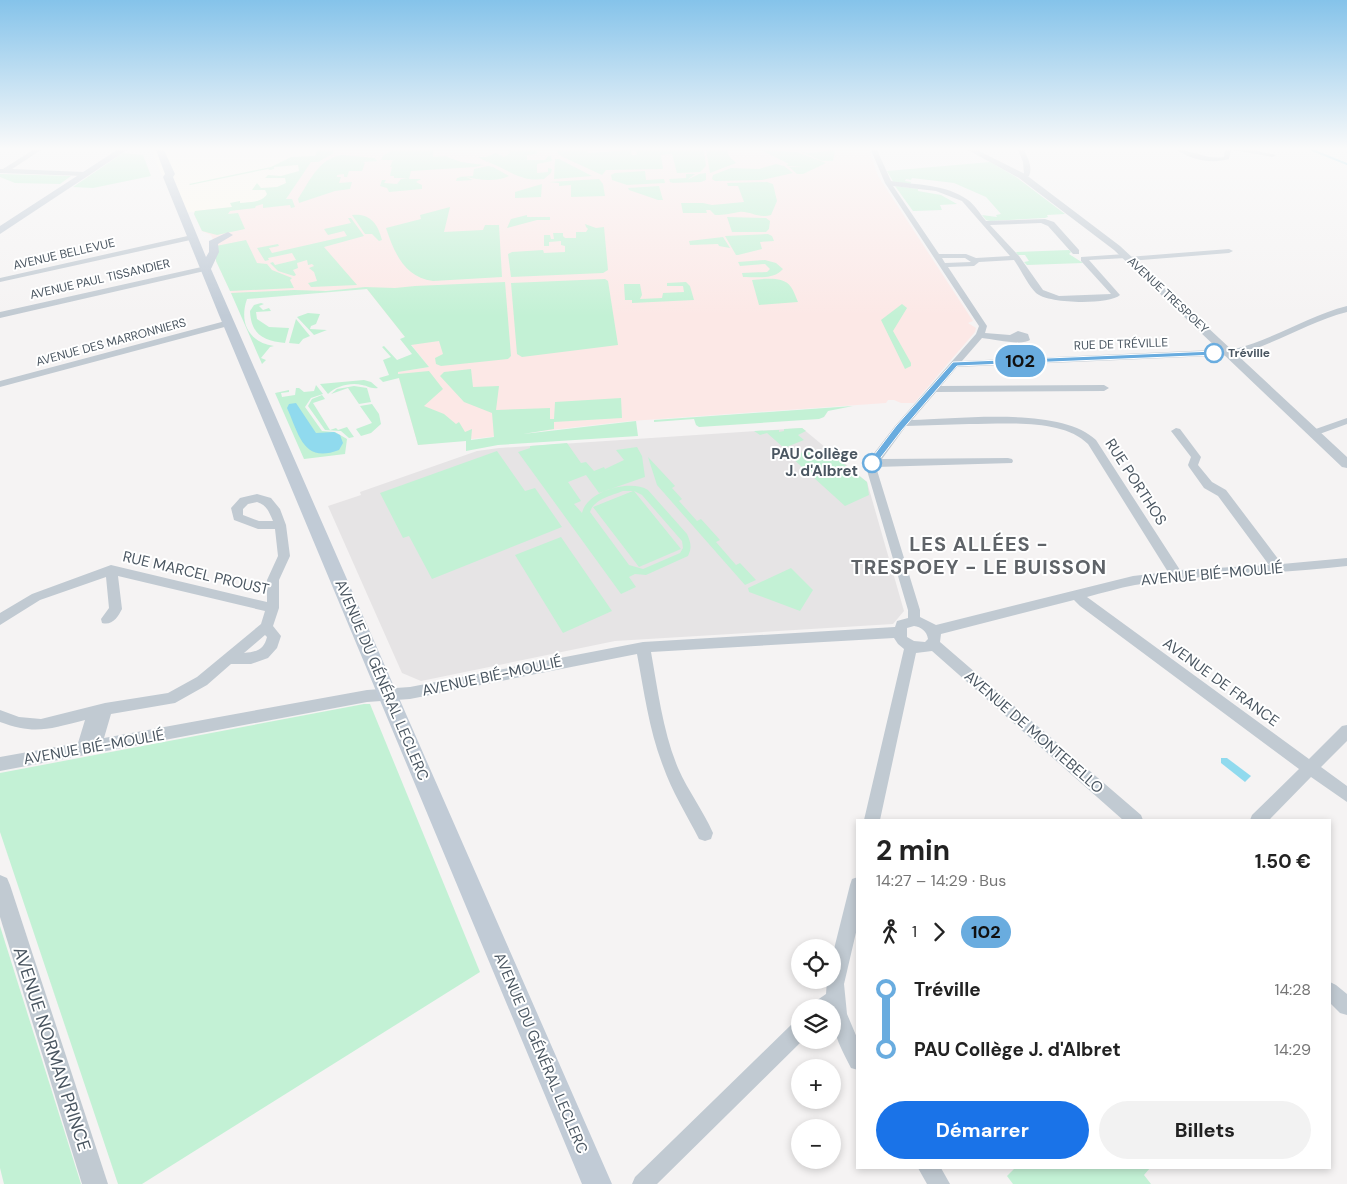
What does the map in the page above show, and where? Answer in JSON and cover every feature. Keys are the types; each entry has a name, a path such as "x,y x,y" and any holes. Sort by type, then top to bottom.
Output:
{"main road":[{"path":"0,231 38,205"},
{"name":"AVENUE DU GÉNÉRAL LECLERC","path":"179,205 596,1184"},
{"path":"206,268 214,252 213,242 228,235"}],"street":[{"path":"903,205 983,326 980,335 904,423 872,463 871,467 914,610 914,621"},
{"path":"969,205 984,223 1002,241 1016,258 1037,289 1051,297 1100,298 1116,295 1086,257 1076,252 1051,224 1042,221 984,223"},
{"name":"AVENUE TRESPOEY","path":"1060,205 1125,256 1347,464"},
{"name":"AVENUE BELLEVUE","path":"0,280 192,237"},
{"path":"1086,257 1229,251"},
{"path":"937,256 966,256 976,260 1016,258"},
{"path":"943,266 974,264 976,260"},
{"name":"AVENUE PAUL TISSANDIER","path":"0,315 206,268"},
{"name":"RUE DE TRÉVILLE","path":"955,364 1228,353 1256,347 1328,312 1347,309"},
{"name":"AVENUE DES MARRONNIERS","path":"0,384 229,323"},
{"path":"980,335 1013,338"},
{"path":"933,390 1104,388"},
{"path":"1314,433 1347,421"},
{"name":"RUE PORTHOS","path":"904,423 1026,422 1061,426 1080,432 1092,442 1177,575"},
{"path":"1176,431 1196,457 1194,465 1208,485 1222,493 1278,568"},
{"path":"872,463 1008,461"},
{"path":"0,716 19,723 41,725 100,710 170,699 202,681 266,627 273,608 273,580 284,556 280,525"},
{"name":"AVENUE BIÉ-MOULIÉ","path":"933,638 986,619 1134,580 1347,562"},
{"name":"RUE MARCEL PROUST","path":"0,620 14,608 36,596 112,570 273,608"},
{"name":"RUE MARCEL PROUST","path":"107,619 116,609 112,570"},
{"name":"AVENUE DE FRANCE","path":"1077,595 1084,603 1347,794"},
{"path":"914,621 925,624 933,638 923,649 911,647 902,640 899,632 905,623 914,621"},
{"path":"228,658 251,659 264,654 273,645 274,636 266,627"},
{"name":"AVENUE BIÉ-MOULIÉ","path":"0,764 367,696 410,693 643,647 899,632"},
{"name":"AVENUE DE MONTEBELLO","path":"933,638 1134,819"},
{"path":"643,647 662,740 676,781 705,833"},
{"path":"872,819 911,647"},
{"path":"89,747 100,710"},
{"path":"1259,819 1347,731"},
{"name":"AVENUE NORMAN PRINCE","path":"0,885 95,1184"},
{"path":"829,999 835,984 856,893"},
{"path":"1331,993 1347,1006"},
{"path":"841,1029 856,1057"},
{"path":"642,1184 791,1039"},
{"path":"929,1169 940,1184"}],"shaded area":[{"path":"180,205 254,205 183,213"},
{"path":"252,205 897,205 973,321 968,323 976,328 975,332 914,403 888,400 886,403 631,421 418,445 397,372 429,367 366,288 233,297 216,261 218,249 211,235 202,231 194,214 195,211"},
{"path":"802,428 867,482 904,611 893,624 615,641 421,681 402,673 328,506 361,495 360,492 477,451"}],"green space":[{"path":"231,205 259,205 255,208 230,211 228,214 238,213 245,229 217,235 202,231 194,214 195,211 232,207"},
{"path":"263,205 288,205 263,208"},
{"path":"681,205 775,205 771,215 767,216 742,212 715,215 710,210 706,210 707,213 683,213"},
{"path":"909,205 940,205 942,210 913,211"},
{"path":"993,205 1053,205 1065,214 1047,215 1048,217 1045,218 990,221 986,220 982,215 997,217 996,215 1001,214"},
{"path":"450,207 444,232 483,230 485,225 499,225 502,277 433,281 423,279 407,269 397,254 386,228 421,219 420,215"},
{"path":"352,215 364,216 372,221 378,229 382,240 379,241 372,234 365,234"},
{"path":"527,215 527,217 550,217 550,220 537,220 507,228 511,219"},
{"path":"727,217 766,218 770,221 769,229 766,232 732,232"},
{"path":"348,218 351,218 364,236 324,247 357,285 311,287 308,283 317,281 314,272 309,268 314,266 312,264 308,265 307,260 297,263 298,268 293,270 296,275 294,276 278,271 270,263 273,262 275,265 296,260 292,253 268,258 269,260 265,261 257,248 278,244 279,246 269,248 272,253 347,236 344,231 328,235 324,229 351,223"},
{"path":"585,224 596,228 604,227 608,270 603,273 511,277 508,254 512,252 543,250 544,253 565,252 565,246 561,245 561,241 549,242 549,246 544,246 544,235 550,235 551,239 554,239 553,233 563,233 565,238 576,238 576,232 586,232 588,229"},
{"path":"768,234 772,236 774,241 760,242 762,249 738,255 736,255 725,236"},
{"path":"723,237 730,248 719,246 718,244 690,245 689,241"},
{"path":"246,240 257,263 267,264 272,270 292,278 290,280 294,288 230,291 216,261 216,246"},
{"path":"1069,250 1071,252 1069,254 1083,263 1027,265 1024,262 1029,261 1025,255 1018,255 1016,252"},
{"path":"765,260 776,263 783,269 779,273 770,276 743,277 742,273 767,272 770,269 765,264 740,266 738,262"},
{"path":"605,279 608,281 618,345 522,357 517,354 511,283"},
{"path":"773,279 784,281 791,287 798,302 759,305 752,280"},
{"path":"505,282 511,356 508,359 441,366 436,364 435,358 443,354 439,341 411,345 429,367 398,372 398,374 429,371 443,389 424,406 444,414 456,424 459,422 465,432 472,429 471,440 494,437 492,413 464,402 440,376 444,372 471,369 473,387 499,386 496,410 550,408 550,419 554,419 555,402 621,398 622,418 554,422 554,429 523,434 636,421 638,436 498,445 466,451 466,441 418,445 399,378 383,382 379,378 389,375 383,360 391,357 382,347 384,346 397,360 412,354 400,339 405,337 367,289 247,299 244,315 248,330 258,340 274,346 270,347 261,358 266,360 262,364 231,293 294,290 326,291 365,287 395,288"},
{"path":"686,282 690,286 694,300 632,303 632,300 625,300 624,284 640,284 642,295 640,299 662,298 663,293 684,292 683,286 667,286 667,283"},
{"path":"264,304 259,306 263,310 269,308 271,311 256,312 257,319 269,327 289,328 285,343 265,338 253,326 250,311 254,305"},
{"path":"902,304 907,308 893,331 911,363 911,366 905,369 881,320"},
{"path":"308,313 320,314 316,324 311,326 310,329 327,330 314,335 297,317"},
{"path":"296,319 310,336 303,339 299,344 289,343"},
{"path":"364,380 371,382 378,388 349,384 339,387 328,394 320,384"},
{"path":"316,385 323,394 311,398 305,407 322,431 335,432 347,439 345,454 304,459 275,393 289,390 289,392 281,393 282,397 295,395 296,388 304,392 314,391"},
{"path":"354,386 367,388 371,402 359,404 348,388 331,394 337,389"},
{"path":"322,395 325,399 313,403 330,430 347,427 354,437 349,438 341,431 325,430 308,406 312,399"},
{"path":"372,404 379,414 381,424 371,433 361,436 356,429 372,423 360,406"},
{"path":"853,406 828,411 824,417 819,419 699,427 694,419 654,422 654,420"},
{"path":"802,428 806,431 798,435 804,440 784,448 767,433 760,435 754,431 779,430 779,432 784,431 784,429"},
{"path":"567,443 581,463 586,462 594,471 604,467 605,469 624,460 616,450 637,447 642,456 645,477 610,489 631,486 648,490 687,534 690,545 688,556 646,575 635,574 629,577 636,587 621,594 518,452 530,448 530,446","holes":["586,475 599,493 610,489 600,493 586,505 582,513 574,504 581,501 568,482","623,491 633,491 593,507 639,567 681,549 634,491 642,495 682,541 683,548 680,553 643,569 629,565 590,512 592,508 595,504 604,498"]},
{"path":"813,448 828,461 836,458 867,482 869,495 845,506 791,457"},
{"path":"497,451 525,491 535,488 562,527 432,579 409,536 403,538 380,493"},
{"path":"648,457 675,486 672,488 682,499 679,501 697,521 701,519 720,540 716,542 736,565 740,563 756,580 745,585 657,485"},
{"path":"561,537 612,611 563,633 515,555"},
{"path":"791,568 813,590 800,611 749,592 748,588"},
{"path":"370,704 480,972 142,1184 118,1184 0,832 0,773"},
{"path":"0,926 81,1184 4,1184 0,1168"},
{"path":"1014,1169 1149,1169 1144,1175 1151,1184 1013,1184 1007,1176"}],"water":[{"path":"296,403 316,433 334,432 340,435 343,443 339,450 317,453 310,450 304,444 287,408 289,404"},
{"path":"1221,758 1227,758 1251,776 1245,782 1221,763"}],"bus line":[{"name":"102","path":"872,463 899,428 955,364 1214,353"}],"place":[{"name":"Tréville","path":"1214,353"},
{"name":"PAU Collège J. d'Albret","path":"872,463"}],"district":[{"name":"LES ALLÉES - TRESPOEY - LE BUISSON","path":"979,556"}]}
